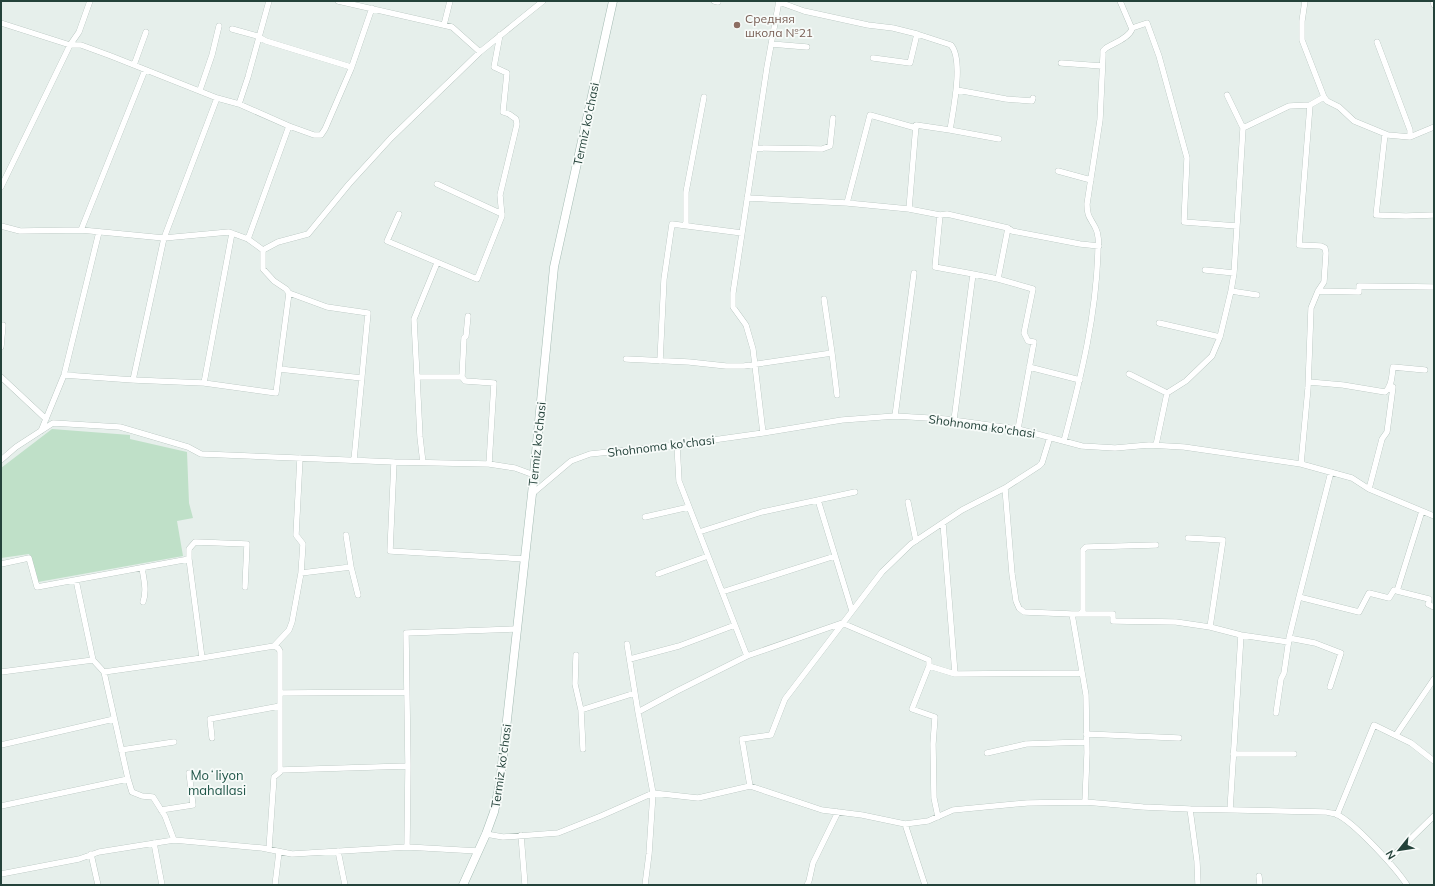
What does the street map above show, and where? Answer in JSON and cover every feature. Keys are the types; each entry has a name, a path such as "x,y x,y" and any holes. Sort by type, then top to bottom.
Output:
{"main road":[{"name":"Termiz ko'chasi","path":"463,885 486,834 494,812 500,782 532,494 554,267 614,1"}],"street":[{"path":"1,187 70,45 79,32 90,1"},
{"path":"239,104 260,37 269,1"},
{"path":"338,1 452,27 480,52"},
{"path":"444,25 450,1"},
{"path":"263,250 278,242 308,234 349,184 391,138 480,52 543,1"},
{"path":"763,433 753,349 746,325 734,307 733,293 779,1 804,11 868,25 893,28 951,45 955,50 957,62 957,90 950,130"},
{"path":"1064,441 1080,380 1093,310 1098,246 1097,230 1087,214 1086,204 1100,120 1104,51 1106,48 1131,33 1132,28 1120,1"},
{"path":"1305,1 1302,21 1302,40 1324,97 1327,101 1339,107 1354,121 1385,134 1410,137 1434,127"},
{"path":"1433,1 1434,5"},
{"path":"1,23 70,45 81,45 218,98 239,104 289,126 314,135 321,135 352,66 372,8"},
{"path":"1132,28 1146,23 1159,56 1187,158 1184,222 1237,226"},
{"path":"200,90 212,55 219,26"},
{"path":"232,29 260,37 266,41 352,66"},
{"path":"134,65 146,32"},
{"path":"873,58 910,63 917,34"},
{"path":"399,214 387,241 477,280 502,216 500,195 517,124 516,119 503,112 507,74 494,67 500,35"},
{"path":"1376,42 1410,130 1410,137"},
{"path":"772,44 807,47"},
{"path":"1061,63 1102,66"},
{"path":"82,230 145,70"},
{"path":"957,90 1006,99 1032,101 1033,98"},
{"path":"1156,445 1167,393 1186,382 1212,356 1220,337 1231,292 1234,273 1243,128 1227,95"},
{"path":"686,225 686,192 704,97"},
{"path":"1243,128 1290,106 1310,105 1324,97"},
{"path":"133,380 164,238 218,98"},
{"path":"1301,464 1309,382 1311,308 1318,291 1324,282 1325,248 1321,246 1299,245 1310,105"},
{"path":"847,203 870,115 916,128"},
{"path":"755,148 826,148 830,146 833,118"},
{"path":"909,209 916,125 999,139"},
{"path":"248,239 289,126"},
{"path":"1385,134 1376,215 1434,215"},
{"path":"1058,171 1091,180"},
{"path":"437,184 502,214"},
{"path":"747,198 847,203 947,214 1008,228 1012,231 1098,246"},
{"path":"940,214 935,267 998,279 1033,288 1024,333 1028,341 1034,342 1018,429"},
{"path":"660,361 664,279 672,224 742,233"},
{"path":"1,226 20,231 82,230 164,238 232,233 248,239 263,250"},
{"path":"998,279 1008,228"},
{"path":"41,431 64,375 99,232"},
{"path":"204,383 232,233"},
{"path":"263,250 263,269 274,281 289,292 327,307 368,313 354,460"},
{"path":"423,463 420,437 414,319 437,263"},
{"path":"1205,270 1234,273"},
{"path":"895,416 914,273"},
{"path":"954,420 973,274"},
{"path":"1318,291 1359,292 1359,286 1434,287"},
{"path":"64,375 204,383 276,393 289,292"},
{"path":"1231,292 1257,295"},
{"path":"824,299 837,395"},
{"path":"462,377 464,338 466,336 468,316"},
{"path":"1159,323 1220,337"},
{"path":"1,347 3,325"},
{"path":"626,359 726,366 756,365 758,363 832,353"},
{"path":"1029,367 1080,380"},
{"path":"1309,382 1343,385 1385,392 1389,386 1393,367 1424,370"},
{"path":"279,370 362,378"},
{"path":"1129,374 1167,393"},
{"path":"1,377 46,419"},
{"path":"417,377 462,377 465,381 494,383 489,464"},
{"path":"1369,489 1382,439 1387,432 1393,387 1389,386"},
{"name":"Shohnoma ko'chasi","path":"532,494 571,461 590,454 677,445 842,420 895,416 954,420 1018,429 1082,446 1114,448 1156,445 1184,447 1301,464 1352,478 1369,489 1434,516"},
{"path":"1,460 16,447 53,423 120,427 188,447 201,454 394,462 489,464 515,468 534,474"},
{"path":"750,786 742,739 771,734 785,699 882,572 916,541 962,510 1005,488 1039,466 1042,462 1050,438"},
{"path":"677,445 679,481 747,656"},
{"path":"104,672 274,646 289,630 292,622 301,572 303,544 296,535 300,458"},
{"path":"394,462 390,551 525,558"},
{"path":"1276,713 1289,640 1331,472"},
{"path":"1005,488 1012,574 1016,601 1019,608 1024,612 1113,614 1113,621 1176,622 1210,627 1241,635 1315,643 1341,653 1330,687"},
{"path":"699,532 762,512 855,492"},
{"path":"818,500 852,611"},
{"path":"908,502 916,541"},
{"path":"645,517 689,507"},
{"path":"1397,591 1422,511"},
{"path":"943,523 955,674"},
{"path":"346,535 351,567 358,595"},
{"path":"1188,538 1223,540 1210,627"},
{"path":"202,658 189,549 195,542 247,544 245,587"},
{"path":"1080,614 1083,611 1084,548 1156,546"},
{"path":"658,574 708,556"},
{"path":"722,592 835,556"},
{"path":"1,564 29,558 37,587 189,559"},
{"path":"301,572 351,567"},
{"path":"142,568 145,584 145,596 143,602"},
{"path":"76,580 93,660 104,672 132,792 142,796 153,797 165,816 174,840"},
{"path":"1299,597 1359,612 1369,594 1389,598 1394,590 1429,599 1428,604 1434,607"},
{"path":"1072,614 1086,695 1085,802"},
{"path":"638,712 676,691 747,656 842,623 929,660 929,666 912,709 935,717 932,744 934,798 938,817"},
{"path":"630,659 679,646 735,625"},
{"path":"407,846 408,766 406,633 517,629"},
{"path":"1230,810 1241,635"},
{"path":"627,644 653,792 645,885"},
{"path":"269,849 274,777 280,772 280,651 274,646"},
{"path":"576,655 575,684 581,710 583,749"},
{"path":"1,672 93,660"},
{"path":"929,666 955,674 1082,673"},
{"path":"1396,735 1434,679"},
{"path":"280,693 406,692"},
{"path":"581,710 635,693"},
{"path":"212,738 210,719 280,706"},
{"path":"1,745 114,719"},
{"path":"1337,815 1374,725 1411,742 1434,761"},
{"path":"1086,734 1179,738"},
{"path":"121,750 174,742"},
{"path":"988,753 1026,744 1086,742"},
{"path":"1233,754 1294,754"},
{"path":"280,770 408,766"},
{"path":"161,810 192,805 189,774"},
{"path":"1,806 128,779"},
{"path":"486,834 503,837 558,833 601,816 653,792 698,798 750,786 822,810 862,815 905,824 928,821 953,810 1027,803 1085,802 1190,809 1326,812 1337,815 1358,830 1388,861 1407,885"},
{"path":"1190,809 1197,861 1198,885"},
{"path":"807,885 813,863 838,812"},
{"path":"1388,861 1434,816"},
{"path":"905,824 925,885"},
{"path":"521,836 524,885"},
{"path":"1,874 79,859 99,852 174,840 269,849 292,854 407,846 478,851"},
{"path":"154,843 162,885"},
{"path":"338,851 345,885"},
{"path":"275,885 279,852"},
{"path":"91,854 98,885"},
{"path":"1259,876 1260,885"}],"green space":[{"path":"52,429 130,435 130,439 187,452 189,503 193,518 177,521 183,556 38,582 29,554 1,558 1,468"}],"place":[{"name":"Средняя школа №21","path":"737,25"}],"district":[{"name":"Moʻliyon mahallasi","path":"217,782"}]}
